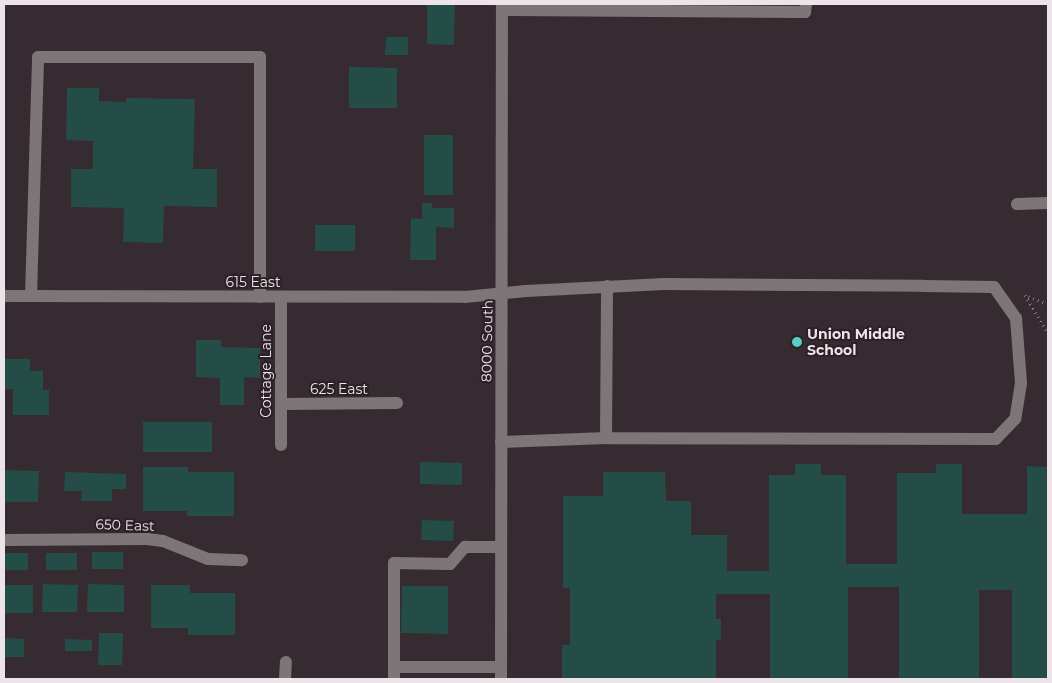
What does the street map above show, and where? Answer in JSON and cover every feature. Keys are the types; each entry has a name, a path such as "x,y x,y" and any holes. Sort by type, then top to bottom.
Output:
{"street":[{"path":"502,7 805,12 806,4"},
{"name":"8000 South","path":"501,673 502,7"},
{"path":"31,296 38,57 260,57 260,297"},
{"path":"1017,204 1048,204"},
{"name":"615 East","path":"4,296 465,297 607,286 686,284 994,287 1016,318 1021,383 1015,419 996,439 606,438"},
{"path":"501,442 606,438 607,286"},
{"name":"Cottage Lane","path":"281,297 281,445"},
{"name":"625 East","path":"281,404 397,403"},
{"name":"650 East","path":"4,540 147,539 162,541 208,559 242,560"},
{"path":"501,547 465,547 450,564 394,562 394,673 501,673"},
{"path":"285,679 286,662"}],"path":[{"path":"1048,304 1025,295 1048,333"}],"building":[{"path":"427,4 455,4 454,45 427,44"},
{"path":"386,37 408,37 408,55 385,55"},
{"path":"349,67 397,68 397,108 349,108"},
{"path":"67,88 99,88 99,101 126,102 126,98 195,99 193,169 217,169 217,207 164,206 163,243 123,242 124,208 71,207 71,169 93,169 93,141 66,140"},
{"path":"424,135 453,135 453,195 424,195"},
{"path":"422,203 432,203 432,208 454,208 454,228 436,227 436,260 410,260 411,218 422,219"},
{"path":"315,225 355,225 355,251 315,251"},
{"path":"196,340 221,340 221,347 260,348 260,378 244,377 244,405 220,405 220,378 196,377"},
{"path":"4,359 30,359 30,371 43,371 43,390 49,390 49,415 13,415 13,389 4,389"},
{"path":"143,422 212,422 212,452 143,452"},
{"path":"420,462 462,463 462,485 420,484"},
{"path":"795,464 821,464 821,475 846,475 846,564 897,564 897,473 936,473 936,464 962,464 962,514 1027,514 1027,466 1048,467 1048,679 1012,679 1012,590 979,590 979,679 899,679 899,587 848,587 848,679 770,679 770,594 716,594 716,619 721,619 721,640 716,640 716,679 562,679 562,645 570,645 570,588 563,588 563,496 603,496 603,472 665,472 666,501 691,501 691,535 727,535 727,571 769,571 769,475 795,475"},
{"path":"143,467 188,467 188,472 234,472 234,516 187,516 187,511 143,511"},
{"path":"4,470 39,471 38,502 4,502"},
{"path":"65,472 126,474 126,489 112,489 112,501 81,501 82,491 64,491"},
{"path":"422,520 454,521 453,541 421,540"},
{"path":"92,552 123,552 123,569 92,569"},
{"path":"4,553 28,553 28,570 4,570"},
{"path":"46,553 77,553 77,570 46,570"},
{"path":"43,584 78,585 77,612 42,612"},
{"path":"88,584 124,585 124,612 87,612"},
{"path":"4,585 33,585 33,613 4,613"},
{"path":"151,585 190,585 190,593 235,593 235,635 188,635 188,628 151,628"},
{"path":"402,586 448,586 448,634 401,633"},
{"path":"99,633 123,633 122,665 98,665"},
{"path":"4,638 24,639 24,657 4,657"},
{"path":"65,639 92,640 92,651 65,651"}],"place":[{"name":"Union Middle School","path":"797,342"}]}
